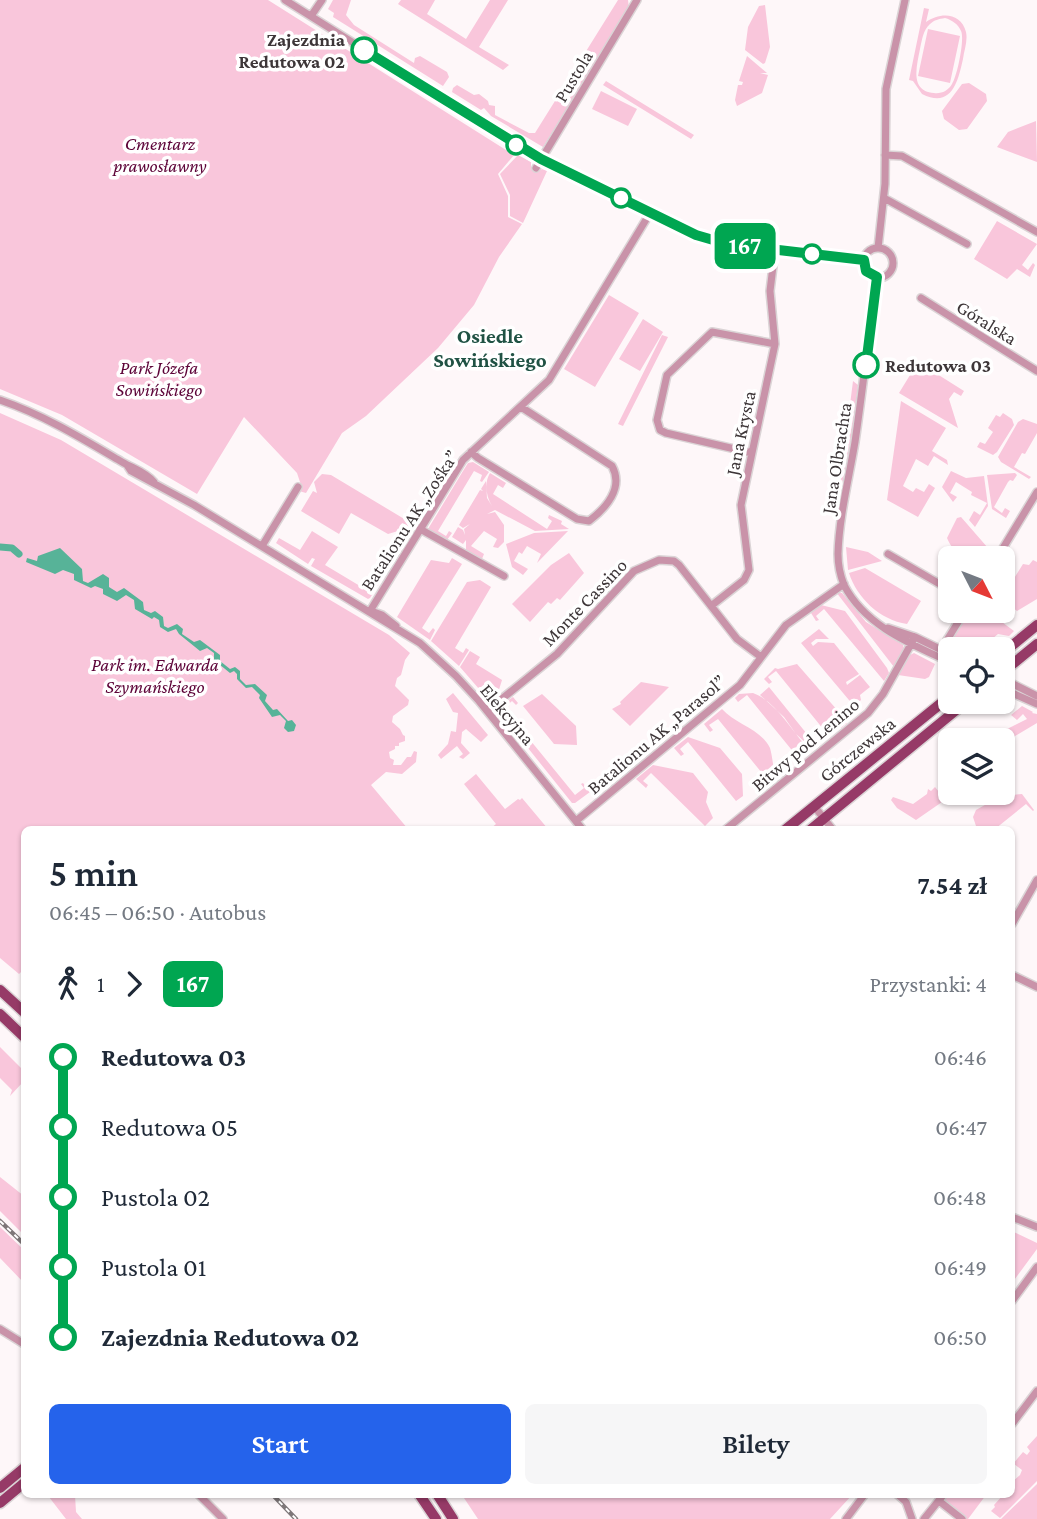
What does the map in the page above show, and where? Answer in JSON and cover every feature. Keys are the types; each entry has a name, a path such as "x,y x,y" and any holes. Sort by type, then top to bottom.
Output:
{"main road":[{"path":"1015,643 1037,625"},
{"path":"1015,662 1037,643"},
{"name":"Górczewska","path":"790,826 938,706"},
{"name":"Górczewska","path":"815,826 951,714"},
{"path":"0,990 21,1009"},
{"path":"0,1014 21,1034"},
{"path":"0,1488 21,1470"},
{"path":"0,1503 21,1486"},
{"path":"422,1498 436,1519"},
{"path":"440,1498 453,1519"}],"street":[{"path":"285,0 541,159 712,241 864,260"},
{"path":"311,16 322,0"},
{"name":"Pustola","path":"536,168 637,0"},
{"path":"878,248 884,198 886,89 905,0"},
{"path":"885,155 902,156 1037,232"},
{"path":"884,198 967,244"},
{"name":"Batalionu AK „Zośka”","path":"370,611 458,466 549,380 650,213"},
{"path":"878,248 889,253 893,264 887,275 877,277 866,271 864,260 869,252 878,248"},
{"name":"Jana Krysta","path":"711,606 748,574 741,512 775,344 770,291 775,250"},
{"name":"Jana Olbrachta","path":"877,277 839,543 839,564 844,584 862,610 884,627 938,650"},
{"name":"Góralska","path":"921,298 1037,371"},
{"path":"752,453 666,433 657,425 659,409 667,375 712,332 775,344"},
{"name":"Elekcyjna","path":"0,400 64,428 147,474 155,482 370,611 392,621 443,663 487,711 580,826"},
{"path":"471,452 577,519 583,522 594,517 608,502 615,488 616,473 612,466 521,407"},
{"path":"262,546 298,487"},
{"path":"1004,546 1037,492"},
{"path":"420,529 504,576"},
{"path":"888,554 938,583"},
{"name":"Monte Cassino","path":"487,711 557,654 628,577 643,565 659,560 674,561 737,639 761,657"},
{"name":"Batalionu AK „Parasol”","path":"576,821 734,691 786,625 844,584"},
{"name":"Jana Olbrachta","path":"912,640 938,656"},
{"name":"Bitwy pod Lenino","path":"730,826 868,713 883,694 912,640"},
{"path":"1015,685 1037,696"},
{"path":"1015,694 1037,704"},
{"path":"814,806 830,826"},
{"path":"1015,919 1037,880"},
{"path":"1015,976 1037,987"},
{"path":"1015,1219 1035,1229"},
{"path":"1015,1297 1036,1268"},
{"path":"0,1329 21,1342"},
{"path":"1015,1420 1037,1391"},
{"path":"202,1498 223,1519"},
{"path":"846,1519 862,1498"},
{"path":"902,1498 906,1502 912,1519"},
{"path":"924,1519 941,1498 962,1519"}],"green space":[{"path":"0,0 268,0 514,155 498,174 508,196 508,217 522,224 499,257 474,305 438,348 366,416 342,433 306,493 299,491 301,485 297,473 244,417 197,494 62,415 0,389"},
{"path":"333,0 351,0 346,15 354,25 414,63 415,58 420,56 447,72 449,77 443,86 333,17 334,13 328,9"},
{"path":"401,0 435,0 427,14 466,39 490,0 508,0 479,47 509,65 503,70 398,4"},
{"path":"618,0 628,0 629,8 543,147 491,116 484,108 481,110 452,92 457,85 474,95 479,94 489,105 495,106 495,115 529,133 535,133"},
{"path":"765,5 770,47 763,64 745,50 748,27 759,6"},
{"path":"924,8 929,9 926,22 943,15 955,17 963,25 966,42 959,76 952,90 940,98 932,98 922,94 913,81 909,80","holes":["945,18 958,26 962,35 956,74 944,92 926,91 921,88 916,76 923,35 933,22"]},
{"path":"928,29 960,36 950,83 918,76"},
{"path":"747,56 767,73 760,73 768,75 762,93 737,106 735,100 738,85 743,82 739,81"},
{"path":"606,81 694,135 691,139 603,85"},
{"path":"969,83 986,94 987,101 967,129 959,130 944,119 942,111 962,84"},
{"path":"601,91 637,109 628,126 592,109"},
{"path":"1036,121 1037,162 997,147 1008,132"},
{"path":"518,155 531,162 531,167 547,171 523,223 510,216 510,195 500,174"},
{"path":"997,221 1037,244 1022,265 1028,270 1033,263 1035,265 1030,277 1017,269 1007,279 974,259"},
{"path":"609,295 639,313 595,387 564,369"},
{"path":"643,319 663,332 640,371 619,359"},
{"path":"662,335 668,337 623,426 618,424"},
{"path":"918,362 964,391 961,396 954,392 949,399 958,428 899,393"},
{"path":"853,381 858,385 852,432 840,484"},
{"path":"901,401 946,428 932,451 947,460 948,465 934,456 928,466 916,459 903,486 913,492 916,488 924,492 929,484 935,488 918,517 887,500"},
{"name":"Park im. Edwarda Szymańskiego","path":"0,413 61,440 389,635 410,653 395,686 409,700 408,705 393,716 392,722 405,736 405,741 389,752 390,758 394,760 393,765 401,765 414,751 417,752 416,762 402,774 386,772 371,785 405,826 21,826 21,972 19,974 0,958"},
{"path":"1003,413 1012,419 1014,425 993,455 977,447 980,442 985,444 993,432 988,428 996,415 1000,417"},
{"path":"1023,419 1037,424 1037,433 1014,467 1031,477 1029,479 1001,462 998,457 1018,422"},
{"path":"473,462 489,472 482,482 482,475 474,471 438,531 446,536 449,531 452,533 447,540 428,529 468,463"},
{"path":"951,471 966,478 984,476 988,506 975,527 969,520 974,511 980,515 987,503 971,495 972,492 956,482 950,493 957,497 953,502 942,487"},
{"path":"490,473 506,483 503,488 498,485 493,494 547,529 552,521 548,518 549,515 562,521 561,524 569,529 535,531 495,510 487,514 495,512 504,525 504,542 498,548 493,547 497,539 484,531 471,546 484,554 482,559 466,551 466,540 463,544 452,537 458,527 465,535 464,529 470,524 463,528 459,525 480,490 483,491 481,489 486,481 486,489"},
{"path":"322,474 331,475 411,523 409,527 402,523 398,531 388,534 351,513 339,534 301,511 313,491 317,493 314,482"},
{"path":"987,475 1017,475 1013,481 1008,482 994,507 1002,513 1005,508 1010,511 1006,518 992,509"},
{"path":"961,517 986,546 951,546 947,538 957,518"},
{"path":"312,531 338,547 325,565 370,592 387,565 389,567 370,598 311,566 315,559 312,558 308,564 276,543 279,538 300,550"},
{"path":"568,531 537,563 541,554 527,546 522,554 519,552 514,561 528,569 523,575 512,567 506,544 534,533"},
{"path":"846,547 868,552 882,561 848,570"},
{"path":"569,553 584,573 560,600 557,598 551,604 548,602 530,622 512,604 551,565"},
{"path":"452,558 462,564 422,628 429,633 433,628 435,630 430,640 397,617 431,560 449,563"},
{"path":"1033,560 1037,562 1037,599 1017,611 1015,577 1023,564 1029,565"},
{"path":"865,568 921,601 907,624 879,613 858,591 849,573"},
{"path":"480,580 491,587 455,648 463,653 466,648 469,650 459,666 431,641 467,582"},
{"path":"836,592 842,593 866,622 903,645 904,649 894,667"},
{"path":"821,605 845,611 887,668 889,673 884,681 824,609 816,616 819,620 816,621 811,613"},
{"path":"961,623 1003,623 1014,631 1009,636 998,634 994,637 952,637"},
{"path":"819,629 829,639 816,639 811,643 813,646 818,642 834,643 859,674 846,682 847,685 860,675 870,687 860,695 861,700 854,706 801,643"},
{"path":"470,651 480,657 476,664 502,680 497,696 492,699 486,697 460,667"},
{"path":"914,653 935,664 929,677 925,679 898,675"},
{"path":"797,664 838,711 838,716 839,713 847,723 841,728 837,724 841,721 838,717 824,730 776,671 768,677 772,682 769,684 764,679 775,668"},
{"path":"641,682 669,687 630,726 612,709 621,704"},
{"path":"769,687 811,739 807,744 760,695"},
{"path":"453,693 488,735 481,742 466,729 462,732 461,743 470,753 463,759 459,757 463,754 457,746 441,759 438,755 448,744 451,731 456,732 458,713 453,712 446,699"},
{"path":"753,693 775,708 805,745 795,754 747,695 738,702 735,698 739,694"},
{"path":"542,694 576,726 577,745 554,744 523,706"},
{"path":"513,697 518,703 516,705 512,701 504,708 575,795 584,788 581,784 583,783 590,792 575,803 572,803 500,713 499,707"},
{"path":"1022,706 1037,714 1037,723 1015,736 1015,728 1009,728 1027,719 1023,714 1017,720 1011,715"},
{"path":"722,709 766,741 774,771 766,778 718,719 709,725 713,730 710,732 704,724"},
{"path":"688,737 720,748 742,774 743,796 736,801 688,742 680,749 684,754 681,756 674,748"},
{"path":"653,765 693,773 708,792 706,802 713,818 705,826 651,773 643,781 648,785 646,788 636,779"},
{"path":"476,774 505,809 522,798 545,826 494,826 496,824 464,784"},
{"path":"935,787 938,791 938,805 916,820 897,808 891,800 893,797 913,804 927,794 928,789 931,791"},
{"path":"1022,794 1034,810 1026,804 999,826 976,826 973,817 976,810 986,805 1015,805 1015,795"},
{"path":"0,1047 21,1068 21,1084 10,1096 12,1090 0,1078"},
{"path":"0,1177 21,1194 21,1232 0,1211"},
{"path":"0,1227 21,1247 21,1280 0,1258"},
{"path":"1015,1232 1037,1243 1037,1249 1015,1279"},
{"path":"1037,1436 1037,1481 1000,1518 991,1511 1000,1498 1015,1498 1015,1479 1022,1470 1015,1461 1023,1452 1027,1455 1030,1451 1027,1447"},
{"path":"1037,1484 1037,1519 1001,1519"},
{"path":"50,1498 75,1498 76,1512 82,1519 66,1519"},
{"path":"464,1498 849,1498 830,1519 478,1519"},
{"path":"944,1498 984,1498 968,1519 964,1519 943,1502"}],"shaded area":[{"path":"60,548 82,569 83,581 88,583 103,574 109,578 109,587 117,592 124,588 143,602 144,610 151,613 155,611 163,617 164,626 168,628 177,624 183,629 182,634 194,642 200,640 220,655 220,661 230,669 235,667 240,671 240,679 246,685 255,684 267,695 265,701 273,710 277,709 288,721 292,720 296,725 294,731 288,732 284,728 286,721 280,715 272,717 259,698 260,695 252,687 246,688 237,679 234,671 230,673 214,660 214,653 207,648 200,651 176,629 168,632 160,627 159,620 135,609 134,600 126,595 117,601 103,594 103,589 95,586 91,588 74,580 74,574 63,570 55,574 26,562 27,558 37,561 38,556"}],"waterway":[{"path":"0,547 12,548 19,554"}],"railway":[{"path":"0,1221 21,1241"},
{"path":"276,1498 296,1519"}],"bus line":[{"name":"167","path":"364,50 514,144 696,235 727,244 864,260 866,271 877,277 866,365"}],"place":[{"name":"Zajezdnia Redutowa 02","path":"364,50"},
{"name":"Redutowa 03","path":"866,365"}],"district":[{"name":"Osiedle Sowińskiego","path":"490,348"}],"park label":[{"name":"Cmentarz prawosławny","path":"160,154"},
{"name":"Park Józefa Sowińskiego","path":"159,378"}]}
